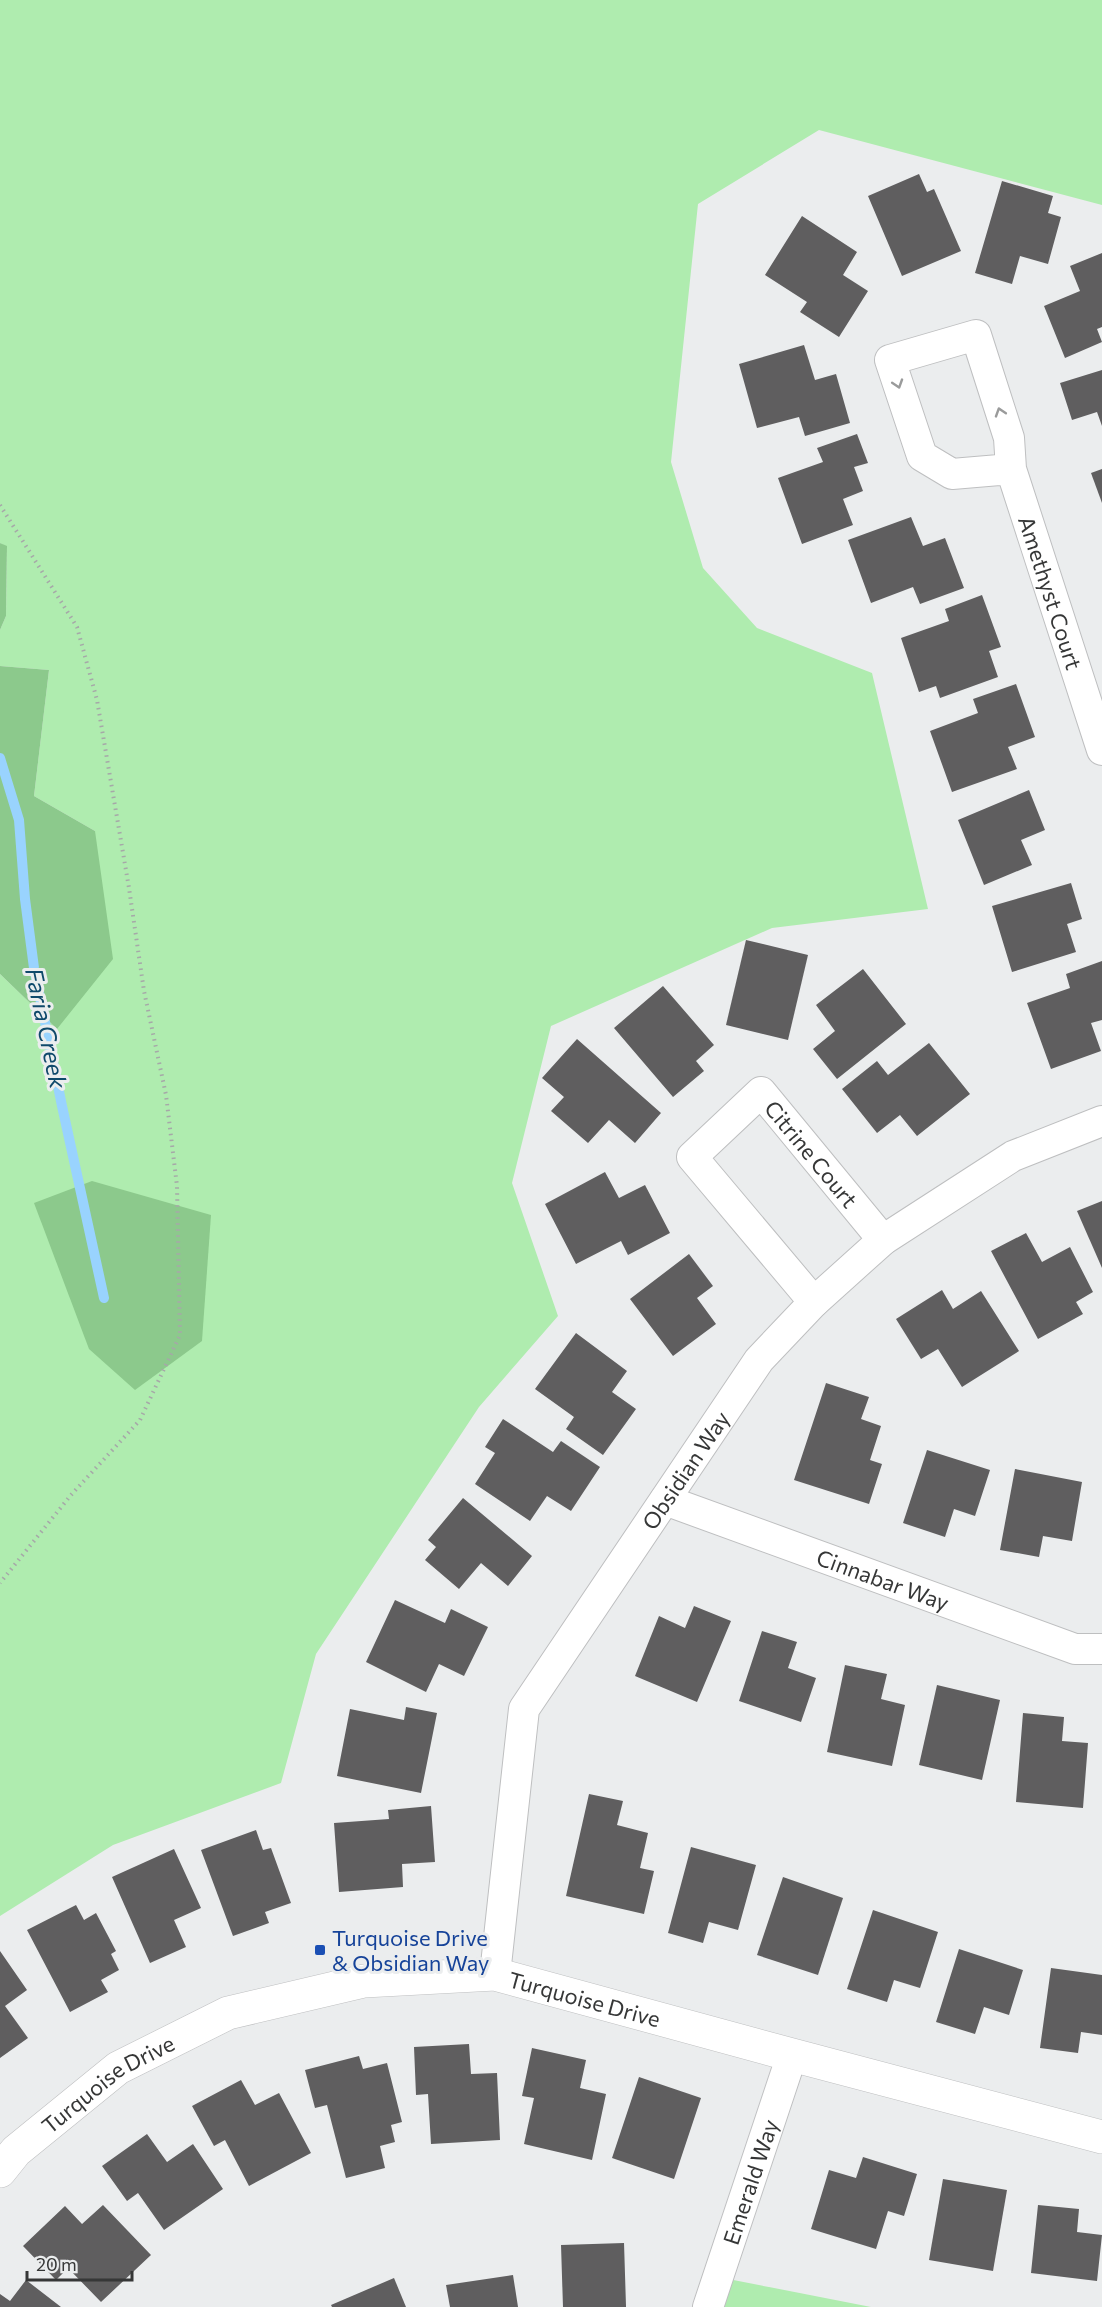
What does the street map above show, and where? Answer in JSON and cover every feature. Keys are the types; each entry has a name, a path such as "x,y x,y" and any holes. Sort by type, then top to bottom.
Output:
{"street":[{"name":"Amethyst Court","path":"1011,469 952,474 922,456 890,360 976,335 1009,438 1011,469 1102,750"},
{"name":"Citrine Court","path":"814,1302 692,1157 761,1092 883,1240"},
{"name":"Obsidian Way","path":"495,1974 524,1709 759,1360 814,1302 883,1240 1013,1156 1102,1121"},
{"name":"Cinnabar Way","path":"665,1500 1074,1649 1102,1649"},
{"name":"Turquoise Drive","path":"0,2171 16,2151 118,2068 228,2013 364,1981 495,1974 1102,2137"},
{"name":"Emerald Way","path":"708,2307 792,2055"}],"path":[{"path":"0,505 77,627 97,700 144,991 166,1095 177,1186 180,1323 180,1335 140,1420 71,1495 0,1582"}],"green space":[{"path":"0,0 1102,0 1102,205 819,130 698,204 671,462 703,568 757,628 872,673 928,909 772,928 551,1026 512,1183 558,1316 479,1407 316,1654 281,1783 113,1845 0,1916 0,974 57,1029 95,831 34,796 49,670 0,666 0,630 6,616 7,547 0,543"},
{"path":"0,543 7,546 6,616 0,630"},
{"path":"0,666 49,670 34,796 95,831 113,959 57,1029 0,974"},
{"path":"92,1181 211,1215 202,1341 135,1390 89,1349 34,1203"},
{"path":"718,2277 871,2307 708,2307"}],"building":[{"path":"919,174 927,192 934,189 961,251 902,276 868,196"},
{"path":"1002,181 1053,196 1048,213 1061,217 1048,264 1020,256 1012,284 975,273"},
{"path":"802,216 857,252 843,275 868,291 839,337 800,312 807,302 765,275"},
{"path":"1102,253 1102,327 1097,329 1102,342 1065,358 1044,306 1080,291 1070,266"},
{"path":"804,345 815,380 836,374 850,423 805,436 799,417 757,428 739,364"},
{"path":"1102,370 1102,426 1097,412 1072,420 1060,383"},
{"path":"857,434 868,463 854,467 863,491 843,499 853,525 802,544 778,478 823,462 817,448"},
{"path":"1102,469 1102,503 1091,473"},
{"path":"911,517 923,546 945,538 964,588 920,604 913,587 871,603 848,540"},
{"path":"982,595 1001,647 989,651 998,677 940,698 936,686 919,692 901,638 949,621 945,609"},
{"path":"1016,684 1035,737 1008,747 1017,769 952,792 930,731 978,713 973,699"},
{"path":"1029,790 1045,830 1021,840 1032,865 984,885 958,820"},
{"path":"1071,883 1082,919 1067,924 1076,952 1012,972 992,906"},
{"path":"746,940 808,955 788,1040 726,1025"},
{"path":"1102,961 1102,1020 1091,1023 1101,1051 1051,1069 1027,1003 1070,988 1066,974"},
{"path":"863,969 906,1024 837,1079 813,1049 835,1031 816,1005"},
{"path":"663,986 714,1045 696,1061 704,1071 673,1097 614,1028"},
{"path":"577,1039 661,1113 635,1143 609,1120 588,1143 551,1111 564,1097 542,1078"},
{"path":"929,1043 970,1094 917,1136 900,1115 877,1133 842,1089 877,1061 888,1075"},
{"path":"605,1172 619,1198 645,1185 670,1233 628,1255 621,1241 576,1264 545,1204"},
{"path":"1102,1201 1102,1268 1077,1211"},
{"path":"1026,1233 1042,1262 1070,1247 1093,1292 1076,1302 1083,1314 1038,1339 991,1251"},
{"path":"689,1254 713,1286 697,1298 716,1324 673,1356 630,1299"},
{"path":"942,1290 953,1309 981,1291 1019,1351 962,1387 938,1349 921,1359 896,1319"},
{"path":"576,1333 627,1371 612,1392 636,1409 603,1455 566,1429 574,1417 535,1389"},
{"path":"826,1383 869,1397 861,1419 881,1426 870,1460 882,1464 869,1504 794,1480"},
{"path":"503,1419 553,1452 561,1441 600,1467 571,1511 547,1496 530,1521 475,1484 495,1453 485,1447"},
{"path":"927,1450 990,1470 975,1516 954,1509 945,1537 903,1523"},
{"path":"1015,1469 1082,1482 1072,1541 1043,1536 1039,1557 1000,1550"},
{"path":"463,1498 532,1556 508,1586 481,1563 459,1589 425,1560 436,1547 428,1540"},
{"path":"395,1600 445,1623 451,1609 488,1627 464,1676 439,1664 426,1692 366,1662"},
{"path":"694,1606 731,1621 697,1702 635,1676 659,1616 685,1628"},
{"path":"762,1631 797,1642 788,1668 816,1678 801,1722 739,1701"},
{"path":"845,1665 887,1674 881,1699 905,1705 892,1766 827,1752"},
{"path":"937,1685 1000,1700 982,1780 919,1765"},
{"path":"406,1707 437,1713 421,1793 337,1776 350,1709 404,1720"},
{"path":"1023,1713 1064,1717 1062,1741 1088,1743 1083,1808 1016,1802"},
{"path":"589,1794 623,1801 617,1825 648,1833 640,1868 654,1871 644,1914 566,1896"},
{"path":"431,1806 435,1862 402,1864 403,1887 339,1892 334,1823 389,1819 388,1810"},
{"path":"256,1830 263,1850 271,1848 291,1903 265,1912 269,1923 233,1936 201,1850"},
{"path":"691,1847 756,1865 738,1930 709,1922 703,1943 668,1933"},
{"path":"174,1849 201,1908 174,1920 186,1947 150,1963 112,1877"},
{"path":"783,1877 843,1898 818,1975 757,1955"},
{"path":"76,1905 84,1920 96,1913 116,1951 111,1954 119,1970 101,1980 108,1992 70,2012 27,1930"},
{"path":"873,1910 938,1932 920,1988 894,1980 887,2002 847,1989"},
{"path":"959,1949 1023,1970 1009,2015 984,2007 975,2034 936,2022"},
{"path":"0,1951 27,1990 5,2006 28,2038 0,2058"},
{"path":"1051,1968 1102,1975 1102,2035 1081,2032 1078,2053 1040,2048"},
{"path":"469,2044 471,2074 497,2073 500,2140 431,2144 428,2094 416,2095 414,2047"},
{"path":"532,2048 586,2060 580,2088 606,2094 592,2160 524,2144 534,2098 522,2096"},
{"path":"359,2056 363,2069 387,2063 402,2122 391,2125 395,2142 380,2146 385,2168 346,2178 327,2105 315,2108 305,2070"},
{"path":"639,2077 701,2098 674,2179 612,2158"},
{"path":"241,2080 255,2105 279,2093 311,2153 249,2186 225,2140 214,2146 192,2106"},
{"path":"147,2134 167,2162 193,2144 223,2189 164,2230 138,2193 127,2201 102,2166"},
{"path":"863,2157 917,2174 904,2216 888,2211 876,2249 811,2229 829,2170 856,2178"},
{"path":"943,2179 1007,2190 993,2271 929,2260"},
{"path":"103,2205 151,2255 101,2302 68,2268 56,2280 23,2246 65,2206 82,2224"},
{"path":"1038,2205 1079,2209 1077,2232 1102,2235 1097,2281 1031,2273"},
{"path":"624,2243 626,2307 563,2307 561,2245"},
{"path":"513,2275 518,2307 450,2307 446,2285"},
{"path":"394,2278 406,2307 332,2307 331,2305"},
{"path":"26,2280 61,2307 0,2307 0,2294 10,2301"}],"waterway":[{"name":"Faria Creek","path":"0,758 19,820 25,899 34,968 104,1298"}],"place":[{"name":"Turquoise Drive & Obsidian Way","path":"320,1950"}]}
